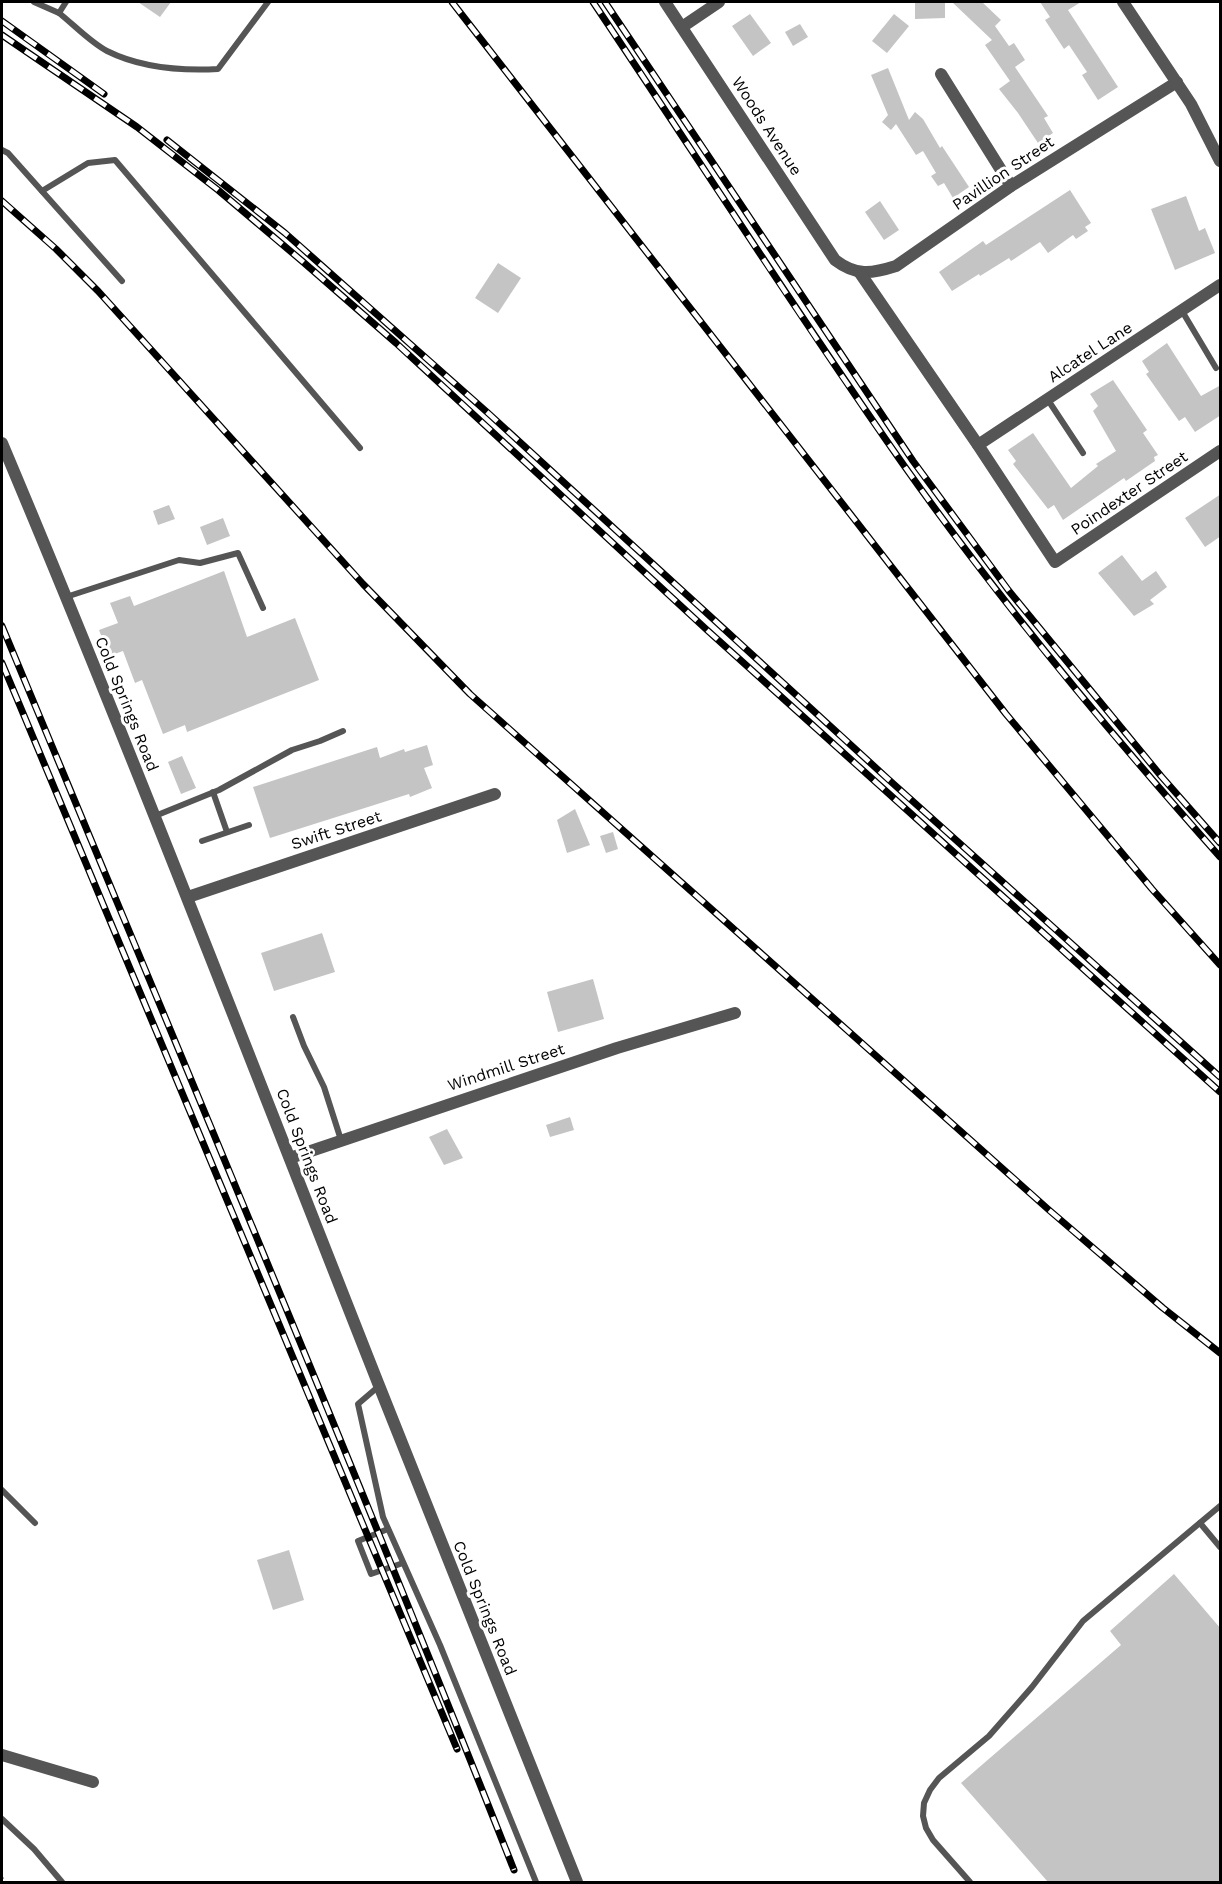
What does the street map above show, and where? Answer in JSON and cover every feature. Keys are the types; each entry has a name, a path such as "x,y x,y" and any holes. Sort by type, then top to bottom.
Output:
{"street":[{"name":"Woods Avenue","path":"665,2 836,260 860,273"},
{"path":"682,27 719,2"},
{"path":"1124,2 1191,104 1221,160"},
{"path":"941,74 1011,186"},
{"name":"Pavillion Street","path":"860,273 881,271 896,266 1011,186 1177,82"},
{"path":"860,273 978,445"},
{"name":"Alcatel Lane","path":"978,445 1221,285"},
{"name":"Cold Springs Road","path":"2,443 188,897 379,1386 577,1882"},
{"name":"Poindexter Street","path":"978,445 1055,562 1221,451"},
{"name":"Swift Street","path":"188,897 495,794"},
{"name":"Windmill Street","path":"290,1158 617,1048 735,1013"},
{"path":"2,1755 93,1782"}],"lane":[{"path":"34,2 59,13 106,51 150,66 190,70 218,69 268,2"},
{"path":"59,13 66,2"},
{"path":"2,150 8,153 122,281"},
{"path":"42,191 88,163 115,160 360,448"},
{"path":"1182,311 1216,368"},
{"path":"1048,400 1083,453"},
{"path":"66,597 179,560 200,563 238,553 262,608"},
{"path":"155,816 213,792 291,750 343,731"},
{"path":"213,792 227,832"},
{"path":"202,841 249,825"},
{"path":"293,1017 324,1087 341,1140"},
{"path":"379,1386 358,1404 383,1517 440,1644 536,1882"},
{"path":"2,1490 35,1523"},
{"path":"969,1882 933,1840 926,1828 923,1816 924,1803 930,1790 939,1778 993,1731 1032,1687 1083,1621 1221,1506"},
{"path":"1200,1523 1221,1547"},
{"path":"388,1529 358,1541 371,1574 403,1563"},
{"path":"2,1819 34,1849 62,1882"}],"path":[{"path":"2,1878 6,1882"}],"building":[{"path":"138,2 171,2 160,17"},
{"path":"915,2 945,2 945,18 915,19"},
{"path":"952,2 982,2 1001,20 995,26 1009,46 1014,43 1025,60 1015,67 1048,116 1044,118 1053,133 1038,143 999,89 1010,81 985,45 992,40"},
{"path":"1040,2 1081,2 1068,10 1118,87 1098,100 1082,75 1087,72 1069,45 1064,49 1045,20 1050,17"},
{"path":"750,14 771,43 753,56 732,26"},
{"path":"894,14 909,26 887,53 872,41"},
{"path":"800,24 808,37 793,46 785,32"},
{"path":"888,68 909,120 915,112 923,119 940,148 942,146 969,187 953,198 944,183 938,186 931,176 936,173 923,151 916,155 896,124 891,130 882,122 888,115 871,75"},
{"path":"1070,190 1091,223 1085,227 1088,231 1076,239 1073,235 1048,253 1040,242 1011,261 1009,258 952,291 939,272 983,241 986,245"},
{"path":"1186,196 1199,231 1205,228 1215,253 1175,270 1151,209"},
{"path":"880,201 899,230 884,240 865,212"},
{"path":"498,263 521,278 498,313 475,298"},
{"path":"1167,343 1201,396 1221,385 1221,415 1195,432 1185,417 1179,421 1146,374 1149,372 1142,361"},
{"path":"1113,380 1147,430 1143,433 1158,455 1154,457 1155,461 1126,481 1124,478 1063,520 1054,505 1048,509 1013,464 1016,461 1008,450 1033,433 1071,488 1098,466 1096,464 1116,451 1093,411 1098,406 1090,394"},
{"path":"1221,494 1221,536 1205,547 1185,518"},
{"path":"169,505 175,519 158,525 153,511"},
{"path":"223,518 230,536 207,545 200,527"},
{"path":"1122,555 1142,581 1156,571 1167,587 1150,600 1154,604 1134,616 1098,573"},
{"path":"224,571 247,637 295,618 319,680 187,732 185,725 163,734 142,680 135,683 123,651 109,656 99,630 118,623 110,603 130,596 134,606"},
{"path":"427,745 433,765 424,768 432,788 410,797 409,794 270,838 253,787 377,747 380,758 404,749 405,752"},
{"path":"182,756 196,788 181,794 168,762"},
{"path":"575,809 590,845 567,853 557,820"},
{"path":"613,832 618,849 606,853 600,836"},
{"path":"322,933 335,972 274,991 261,953"},
{"path":"593,979 604,1019 558,1032 547,992"},
{"path":"570,1117 574,1130 550,1137 546,1125"},
{"path":"447,1129 463,1158 444,1165 429,1137"},
{"path":"289,1550 304,1600 273,1610 257,1560"},
{"path":"1174,1574 1221,1629 1221,1882 1048,1882 961,1783 1121,1645 1110,1631"}],"railway":[{"path":"452,2 1006,714 1152,889 1220,965"},
{"path":"593,2 826,352 942,518 1057,666 1220,857"},
{"path":"605,2 913,461 1009,591 1161,776 1220,843"},
{"path":"2,21 104,94"},
{"path":"2,35 137,127 218,190 302,261 396,343 707,630 1220,1092"},
{"path":"167,140 285,233 488,413 888,779 1220,1077"},
{"path":"2,201 56,249 98,291 363,584 470,694 1049,1210 1163,1308 1220,1353"},
{"path":"2,626 325,1402 514,1870"},
{"path":"2,663 457,1749"}]}
